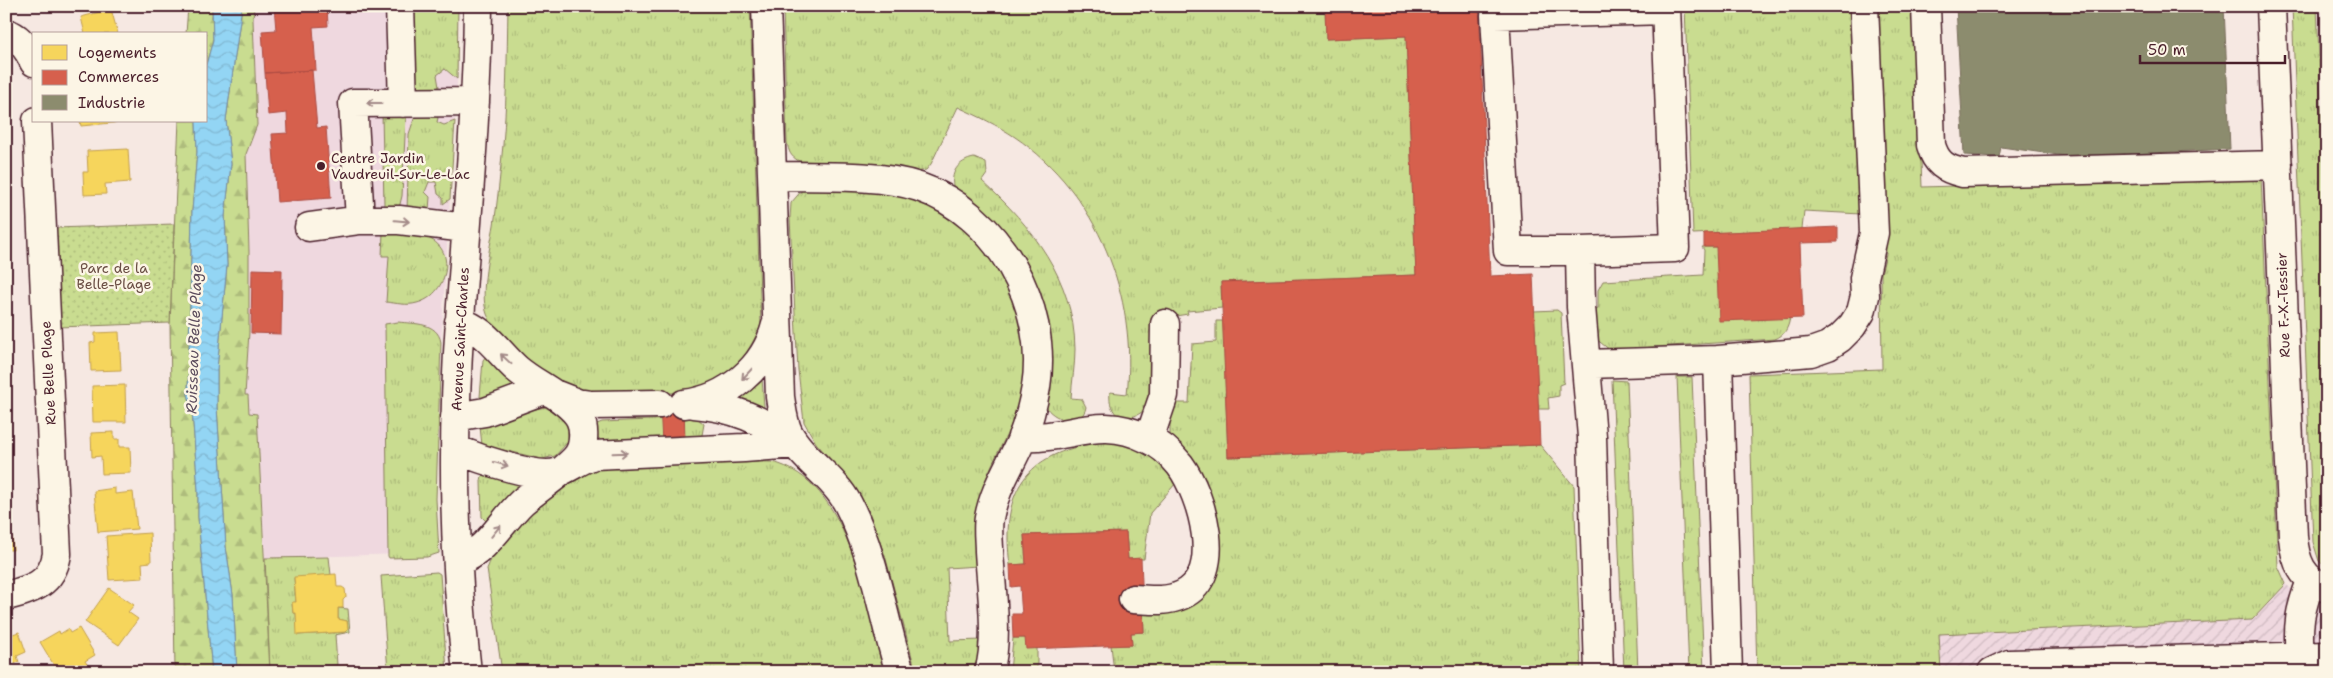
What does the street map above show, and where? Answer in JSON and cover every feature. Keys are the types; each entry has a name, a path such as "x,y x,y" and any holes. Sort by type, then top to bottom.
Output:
{"street":[{"path":"400,6 403,103"},
{"name":"Avenue Saint-Charles","path":"466,672 459,561 455,417 475,102 478,6"},
{"path":"766,6 782,411 788,432 795,444"},
{"path":"1586,364 1718,360 1811,352 1828,346 1840,338 1852,326 1861,312 1865,296 1864,278 1874,233 1864,6"},
{"path":"1926,6 1932,145 1937,161 1950,171 1963,174 2278,165"},
{"name":"Rue F.-X.-Tessier","path":"2271,6 2293,537 2299,566 2319,584"},
{"path":"1666,8 1675,248 1508,252 1495,15 1666,8"},
{"path":"6,33 18,39 25,46 32,58"},
{"path":"360,220 354,103 475,102"},
{"name":"Rue Belle Plage","path":"6,596 32,588 47,578 52,571 57,554 37,122"},
{"path":"773,176 850,178 919,187 957,207 1002,249 1018,274 1028,301 1037,352 1036,384 1030,414 1022,437 1003,476 989,519 994,646 989,672"},
{"path":"309,226 360,220 400,220 466,228"},
{"path":"1580,251 1581,307 1592,437 1599,672"},
{"path":"455,417 485,412 544,390 567,400 608,406 684,404 708,399 723,394 739,382 757,362 768,347 778,316"},
{"path":"459,561 478,551 522,503 578,455 583,432 580,420 573,409 544,390 509,362 478,330 460,322"},
{"path":"1149,439 1164,395 1165,324"},
{"path":"1718,360 1728,672"},
{"path":"684,404 764,422 795,444 837,489 847,502 868,554 887,630 900,672"},
{"path":"684,404 713,450"},
{"path":"1022,437 1039,438 1100,426 1119,428 1149,439 1166,451 1180,465 1191,484 1200,508 1204,527 1205,570 1200,578 1183,595 1171,599 1133,599"},
{"path":"455,449 521,470 544,474 558,472 581,459 594,455 713,450 795,444"},
{"path":"2300,656 2298,627 2300,612 2319,584"},
{"path":"1992,672 2009,664 2327,656"}],"shaded area":[{"path":"254,6 458,6 458,67 439,375 436,499 439,553 265,558 257,414 249,413 248,395 245,395 249,332 246,154 257,125"},
{"path":"2286,584 2297,595 2317,605 2327,606 2327,672 1940,672 1939,634 2251,620"}],"green space":[{"path":"188,6 212,6 213,40 208,58 208,32 186,32"},
{"path":"242,6 254,6 257,125 246,154 249,332 245,395 248,395 249,413 257,414 270,672 237,672 233,595 226,547 217,407 217,369 227,265 225,216 231,164 226,120"},
{"path":"405,6 458,6 457,79 445,69 437,75 439,87 437,88 408,87"},
{"path":"508,6 750,6 761,325 742,358 732,370 720,379 706,386 673,393 608,395 581,392 557,381 542,371 514,348 492,324 487,314 484,294 503,145"},
{"path":"783,6 1325,6 1326,39 1406,36 1416,275 1221,282 1222,308 1187,311 1188,314 1151,320 1149,400 1142,412 1131,417 1121,418 1113,410 1110,403 1110,392 1127,394 1129,357 1126,321 1118,285 1106,250 1090,217 1069,187 1044,160 1015,137 958,107 931,164 926,170 917,172 872,164 799,161 790,153 787,142"},
{"path":"1685,6 1852,6 1861,214 1804,211 1802,229 1693,234"},
{"path":"1874,6 1915,6 1922,187 2261,177 2278,566 2286,584 2252,620 1939,634 1941,672 1757,672 1749,374 1882,369 1881,274 1886,254"},
{"path":"2292,6 2317,6 2327,252 2327,568 2319,561 2313,542"},
{"path":"416,113 436,114 437,122 444,125 455,121 450,199 443,204 443,198 438,194 436,182 429,182 425,192 430,197 429,210 407,212 409,134"},
{"path":"382,114 406,116 402,196 399,208 385,207 384,205"},
{"path":"179,122 196,122 197,152 192,211 188,394 192,410 198,490 198,517 212,672 175,672 170,323"},
{"path":"974,158 986,163 987,174 982,181 1033,235 1058,277 1067,300 1073,324 1075,355 1071,398 1082,399 1086,407 1079,418 1067,420 1060,418 1054,415 1045,405 1045,321 1035,280 1026,262 1013,244 992,223 954,190 953,178 956,169 963,162"},
{"path":"803,189 874,190 898,194 931,207 963,228 991,254 1010,284 1015,296 1025,352 1024,380 1019,405 980,497 978,566 947,568 950,641 982,640 976,672 916,672 886,559 868,509 854,486 816,443 804,422 798,370 790,219 791,203"},
{"name":"Parc de la Belle-Plage","path":"174,224 170,323 58,327 55,228"},
{"path":"389,230 428,238 438,244 443,253 446,262 445,273 435,292 427,299 409,304 386,302 389,256 382,256 383,232"},
{"path":"1702,247 1716,247 1790,318 1784,333 1775,339 1610,350 1596,339 1593,310 1598,308 1598,290 1603,281 1703,275 1704,250"},
{"path":"1557,310 1561,313 1564,383 1559,385 1559,396 1548,398 1549,409 1538,409 1534,311"},
{"path":"1216,321 1223,321 1228,457 1540,445 1574,486 1581,672 1114,672 1111,645 1132,645 1131,633 1144,632 1143,608 1188,605 1199,599 1209,590 1216,577 1220,560 1219,540 1170,439 1170,410 1174,403 1189,403 1192,344 1216,342"},
{"path":"398,322 430,327 439,335 441,342 436,499 439,553 427,557 389,558 388,556 385,324"},
{"path":"486,356 515,382 511,387 483,399 480,397 483,360"},
{"path":"1677,377 1692,377 1704,672 1689,672"},
{"path":"762,378 764,407 739,402 737,397"},
{"path":"1612,380 1627,381 1638,672 1624,672"},
{"path":"546,407 555,410 568,423 568,442 555,456 542,459 482,445 480,427 530,410"},
{"path":"697,418 704,424 702,435 698,437 601,440 596,436 594,429 597,424 602,422"},
{"path":"1092,437 1130,445 1150,454 1159,461 1176,483 1150,513 1144,559 1128,559 1126,532 1024,535 1026,564 1010,565 1009,519 1013,500 1021,484 1032,470 1048,458 1067,450 1091,444"},
{"path":"756,462 779,464 804,477 824,498 840,524 862,585 885,672 502,672 487,569 498,548 513,528 548,493 575,477 605,467"},
{"path":"487,471 520,484 486,521 482,517 481,481 482,476"},
{"path":"329,557 331,575 294,578 296,602 292,603 293,613 296,613 298,635 345,632 348,629 347,621 338,619 338,608 348,609 350,632 335,635 337,665 301,668 301,672 270,672 265,558"},
{"path":"437,572 440,574 447,672 388,672 381,576"},
{"path":"1013,638 1025,638 1037,648 1037,672 1010,672"}],"water":[{"name":"Ruisseau Belle Plage","path":"212,6 242,6 226,120 231,164 225,216 227,265 217,369 217,407 226,547 233,595 237,672 212,672 198,517 198,490 192,410 188,394 192,211 197,152 196,122 208,122 208,58 213,40"}],"building: Logements":[{"path":"111,9 117,32 85,32 81,17"},
{"path":"80,122 122,122 81,126"},
{"path":"128,149 130,182 105,184 106,194 84,195 83,172 88,172 87,151"},
{"path":"119,332 121,370 91,371 90,343 95,342 95,333"},
{"path":"125,385 126,422 93,422 92,386"},
{"path":"114,432 114,439 119,439 119,447 130,447 131,473 102,474 101,456 92,457 91,433"},
{"path":"115,488 115,494 133,492 137,529 98,532 94,491"},
{"path":"9,505 13,550 6,550 6,506"},
{"path":"150,533 151,562 142,563 143,578 109,580 106,536"},
{"path":"336,574 337,587 345,589 346,597 343,600 343,608 338,608 338,619 347,621 348,629 345,632 297,635 296,613 293,613 292,602 296,602 294,577"},
{"path":"109,588 134,605 128,612 138,619 119,645 85,622"},
{"path":"79,628 95,655 85,661 89,667 82,672 58,672 40,642 59,631 60,634 68,629 70,633"},
{"path":"19,632 26,652 17,656 19,662 6,667 6,636"},
{"path":"349,665 352,667 352,672 301,672 301,668"}],"building: Commerces":[{"path":"274,6 327,6 328,26 313,27 316,70 265,73 262,31 276,30"},
{"path":"1325,6 1479,6 1490,276 1533,274 1540,445 1228,457 1221,282 1416,275 1406,36 1326,39"},
{"path":"312,70 317,128 326,127 331,198 277,202 272,134 288,133 287,113 268,115 265,73"},
{"path":"1838,227 1838,242 1800,243 1803,318 1719,321 1716,247 1704,247 1704,233"},
{"path":"252,269 282,270 281,334 251,333"},
{"path":"660,404 684,404 685,442 662,443"},
{"path":"1126,532 1128,559 1141,558 1144,632 1131,633 1132,645 1026,649 1025,638 1013,638 1012,614 1022,614 1020,586 1011,587 1010,565 1026,564 1024,535"}],"building: Industrie":[{"path":"1956,6 2224,6 2230,149 2073,157 2001,147 1999,157 1964,155"}],"place":[{"name":"Centre Jardin Vaudreuil-Sur-Le-Lac","path":"321,166"}]}
